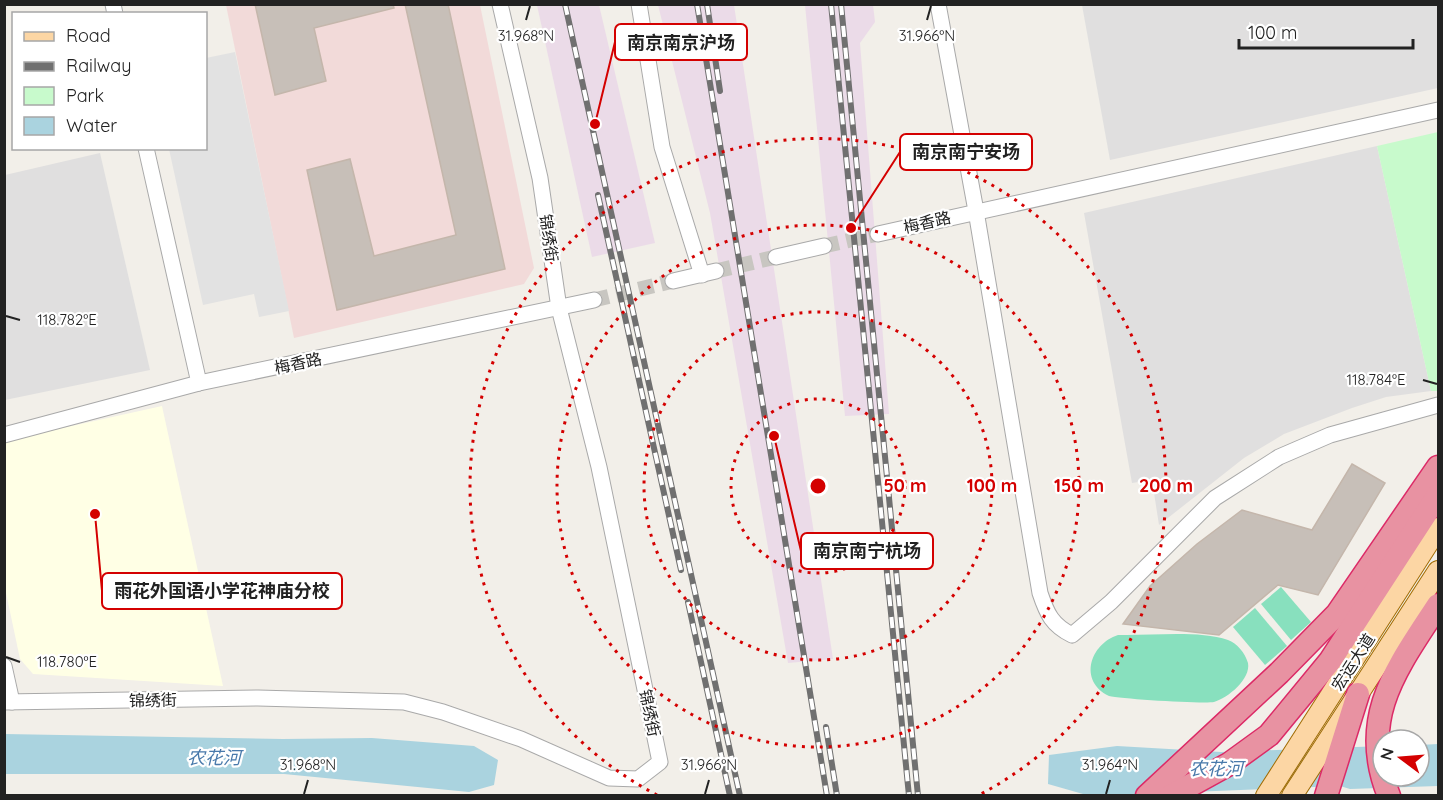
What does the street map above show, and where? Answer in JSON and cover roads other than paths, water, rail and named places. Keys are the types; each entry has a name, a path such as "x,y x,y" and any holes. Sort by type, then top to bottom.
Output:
{"highway":[{"path":"1147,795 1279,674 1337,614 1438,467"},
{"path":"1171,795 1229,764 1269,735 1330,661 1438,495"},
{"path":"1389,795 1378,759 1376,731 1390,680 1438,605"},
{"path":"1326,795 1334,745 1358,694"}],"main road":[{"name":"宏运大道","path":"1267,795 1438,528"},
{"name":"宏运大道","path":"1358,694 1438,571"},
{"path":"1293,795 1334,745"}],"street":[{"name":"锦绣街","path":"8,702 258,698 405,702 521,739 609,778 638,779 660,762 599,467 559,308 540,178 500,4"},
{"path":"639,4 662,147 709,273 673,281"},
{"path":"938,4 976,211 1040,593 1047,613 1056,627 1072,635 1111,602 1215,498 1279,457 1330,435 1438,405"},
{"name":"梅香路","path":"879,234 1438,110"},
{"path":"146,150 199,383"},
{"path":"776,257 824,246"},
{"name":"梅香路","path":"4,435 199,383 594,300"},
{"path":"4,666 8,702"}],"water":[{"name":"农花河","path":"5,734 283,739 372,738 474,746 498,760 494,785 469,792 284,774 5,774"},
{"path":"1431,744 1438,744 1438,786 1431,786"},
{"name":"农花河","path":"1117,746 1221,752 1371,746 1371,788 1379,788 1350,789 1340,786 1090,796 1048,784 1049,755"}],"tunnel":[{"path":"824,246 878,234"},
{"path":"716,271 776,257"},
{"path":"594,300 673,281"}],"railway":[{"path":"565,4 740,796"},
{"path":"697,4 827,796"},
{"path":"707,4 720,91"},
{"path":"831,4 909,796"},
{"path":"841,4 918,796"},
{"path":"598,195 681,570"},
{"path":"688,602 730,796"},
{"path":"826,727 837,796"}],"place":[{"name":"南京南京沪场","path":"595,124"},
{"name":"南京南宁安场","path":"851,228"},
{"name":"南京南宁杭场","path":"774,436"},
{"name":"雨花外国语小学花神庙分校","path":"95,514"}]}
